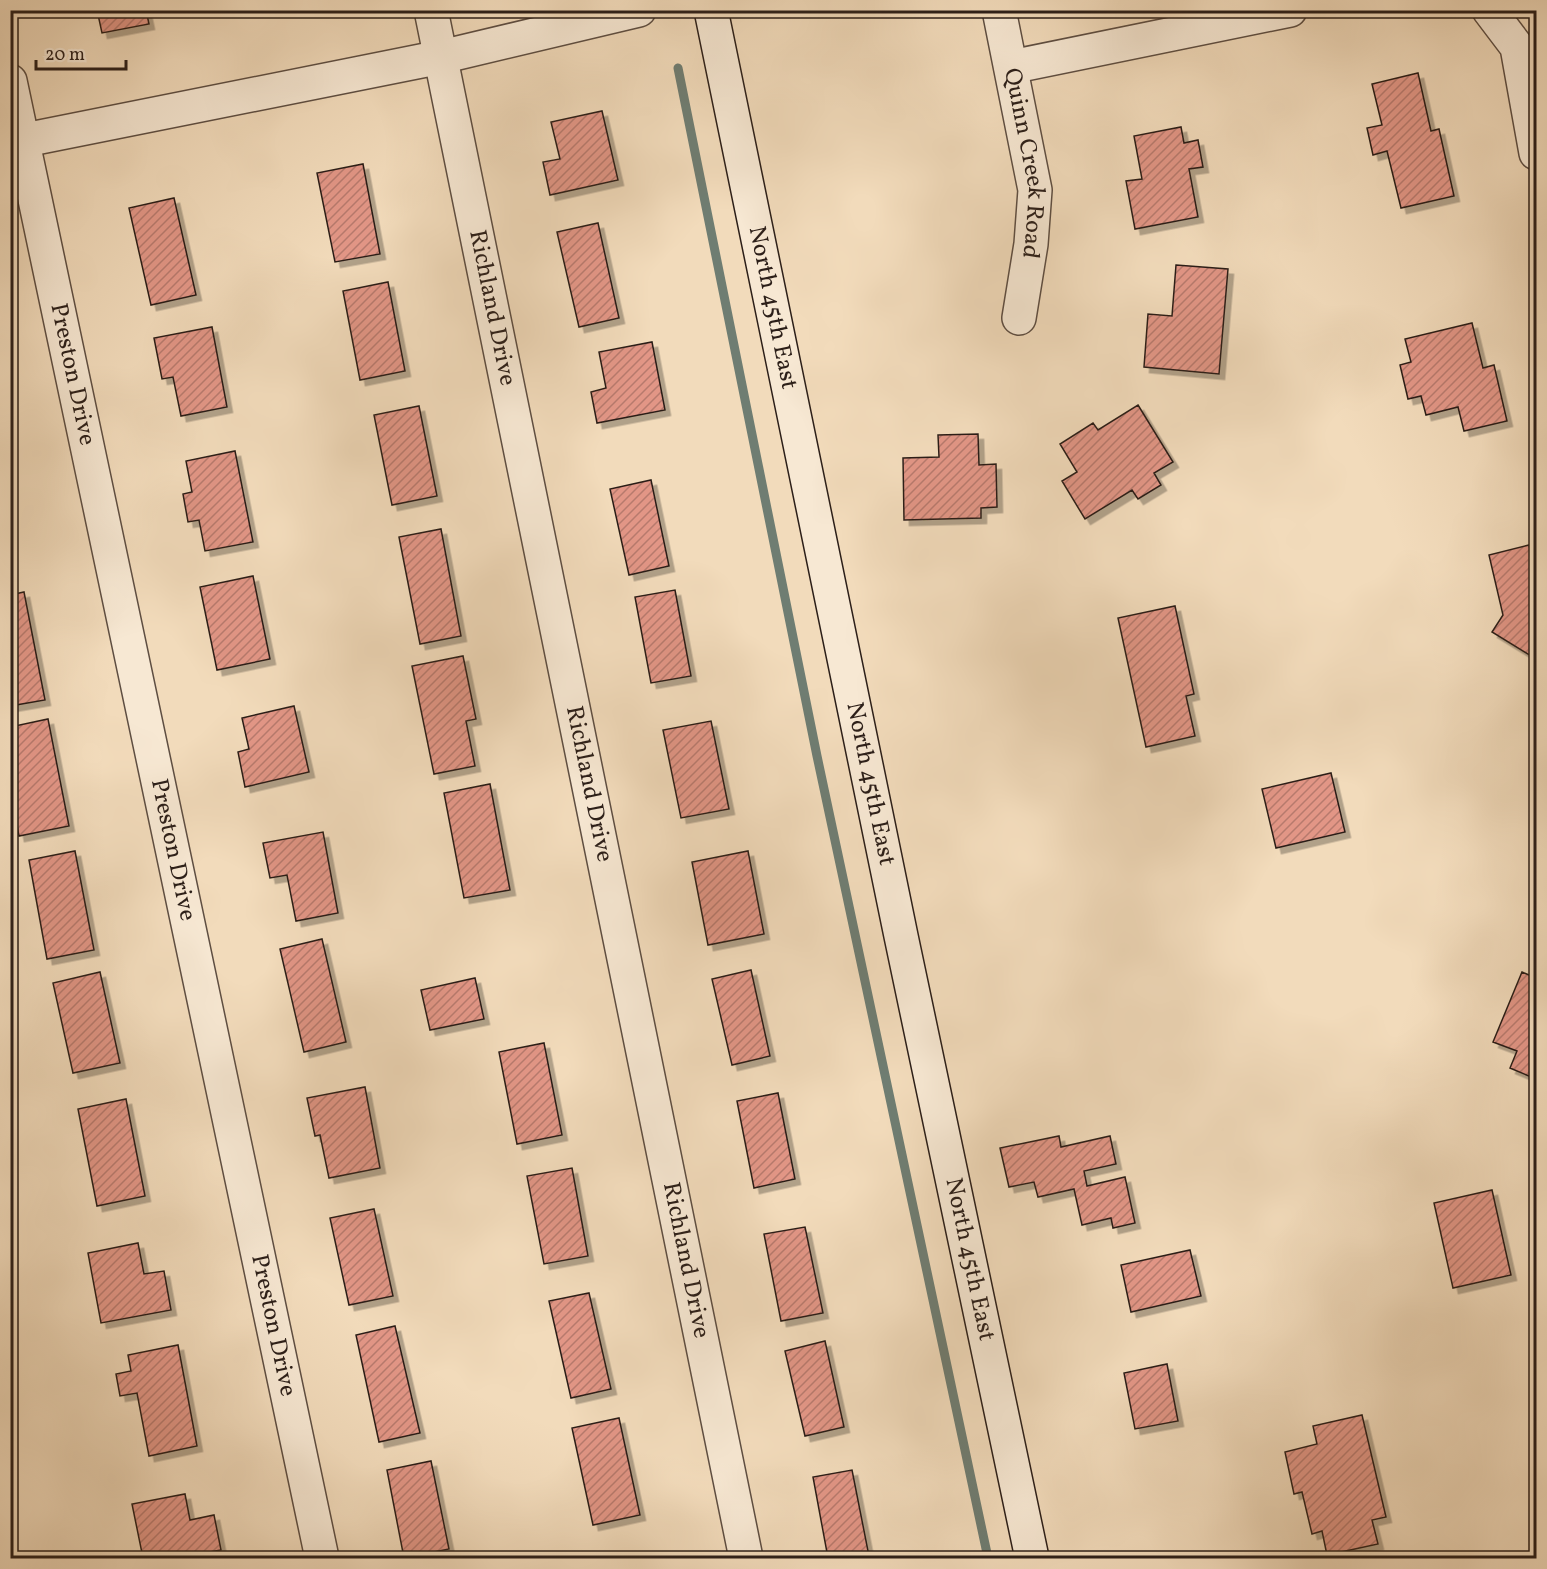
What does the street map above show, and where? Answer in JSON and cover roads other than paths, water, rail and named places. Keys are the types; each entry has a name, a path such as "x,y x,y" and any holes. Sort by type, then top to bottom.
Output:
{"street":[{"name":"Richland Drive","path":"431,10 746,1558"},
{"path":"16,142 441,57 639,10"},
{"name":"North 45th East","path":"711,10 901,936 1032,1558"},
{"name":"Quinn Creek Road","path":"999,10 1035,190 1031,244 1019,318"},
{"path":"1011,67 1290,10"},
{"path":"1488,10 1517,47 1536,153"},
{"name":"Preston Drive","path":"10,81 16,142 322,1558"}],"waterway":[{"path":"678,68 817,756 988,1558"}]}
